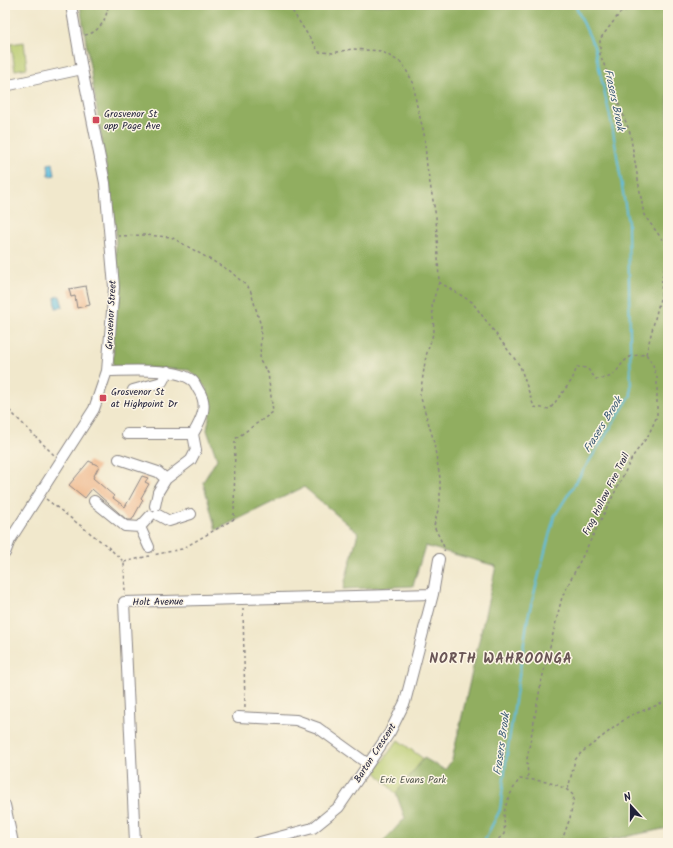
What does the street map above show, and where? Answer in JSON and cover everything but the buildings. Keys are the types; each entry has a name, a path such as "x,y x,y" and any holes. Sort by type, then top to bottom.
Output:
{"street":[{"name":"Grosvenor Street","path":"5,552 7,539 94,408 108,371 114,287 105,183 82,69 71,5"},
{"path":"5,86 82,69"},
{"path":"108,371 168,371 192,380 203,397 204,408 201,421 193,434 196,450 191,460 166,479 158,492 154,512 140,527"},
{"path":"133,390 162,382 168,371"},
{"path":"127,434 193,434"},
{"path":"119,459 158,472 166,479"},
{"path":"94,501 125,526 140,527"},
{"path":"154,512 169,521 191,514"},
{"path":"140,527 149,547"},
{"name":"Barton Crescent","path":"256,843 313,828 339,807 390,732 405,702 433,594 439,559"},
{"name":"Holt Avenue","path":"135,843 124,602 433,594"},
{"path":"238,717 296,720 318,728 368,764"},
{"path":"5,804 13,843"}],"path":[{"path":"76,37 94,34 102,25 108,5"},
{"path":"292,5 293,12 319,52 333,53 352,49 381,51 402,63 414,84 416,102 424,133 427,167 436,217 439,282 432,304 434,331 426,356 420,395 433,438 440,478 440,502 434,526 445,549 439,559"},
{"path":"630,5 629,9 620,13 600,39 600,54 630,133 644,215 668,247"},
{"path":"110,236 144,235 171,237 230,271 250,289 261,326 260,361 268,373 273,412 235,439 234,519 182,549"},
{"path":"439,282 472,302 520,366 534,407 550,409 572,380 577,367 587,368 596,379 604,379 614,375 630,357 646,354 661,295 662,278 668,254"},
{"path":"661,295 668,294"},
{"name":"Frog Hollow Fire Trail","path":"528,779 527,759 541,683 562,597 633,456 648,436 657,416 657,378 654,365 646,354"},
{"path":"5,406 60,461"},
{"path":"54,505 107,546 124,562 124,602"},
{"path":"242,600 245,708"},
{"path":"568,789 574,760 581,753 629,716 668,701"},
{"path":"494,843 504,834 506,824 504,815 513,787 520,779 550,782 568,789 574,796 570,818 561,843"}],"green space":[{"path":"80,5 668,5 668,828 595,843 382,843 405,818 396,793 424,758 445,770 452,760 496,566 425,546 413,586 343,589 358,533 304,487 216,530 203,482 217,459 207,430 211,407 206,388 189,370 113,366 116,229"},
{"path":"24,42 27,68 15,70 11,44"},
{"name":"Eric Evans Park","path":"398,740 440,771 414,814 375,771"}],"water":[{"path":"53,163 55,175 49,176 48,164"},
{"path":"60,296 63,307 56,308 55,297"}],"waterway":[{"name":"Frasers Brook","path":"483,843 500,810 528,617 554,517 631,395 628,223 612,125 594,46 575,5"}],"place":[{"name":"Grosvenor St opp Page Ave","path":"96,120"},
{"name":"Grosvenor St at Highpoint Dr","path":"103,398"}],"district":[{"name":"NORTH WAHROONGA","path":"501,659"}]}
